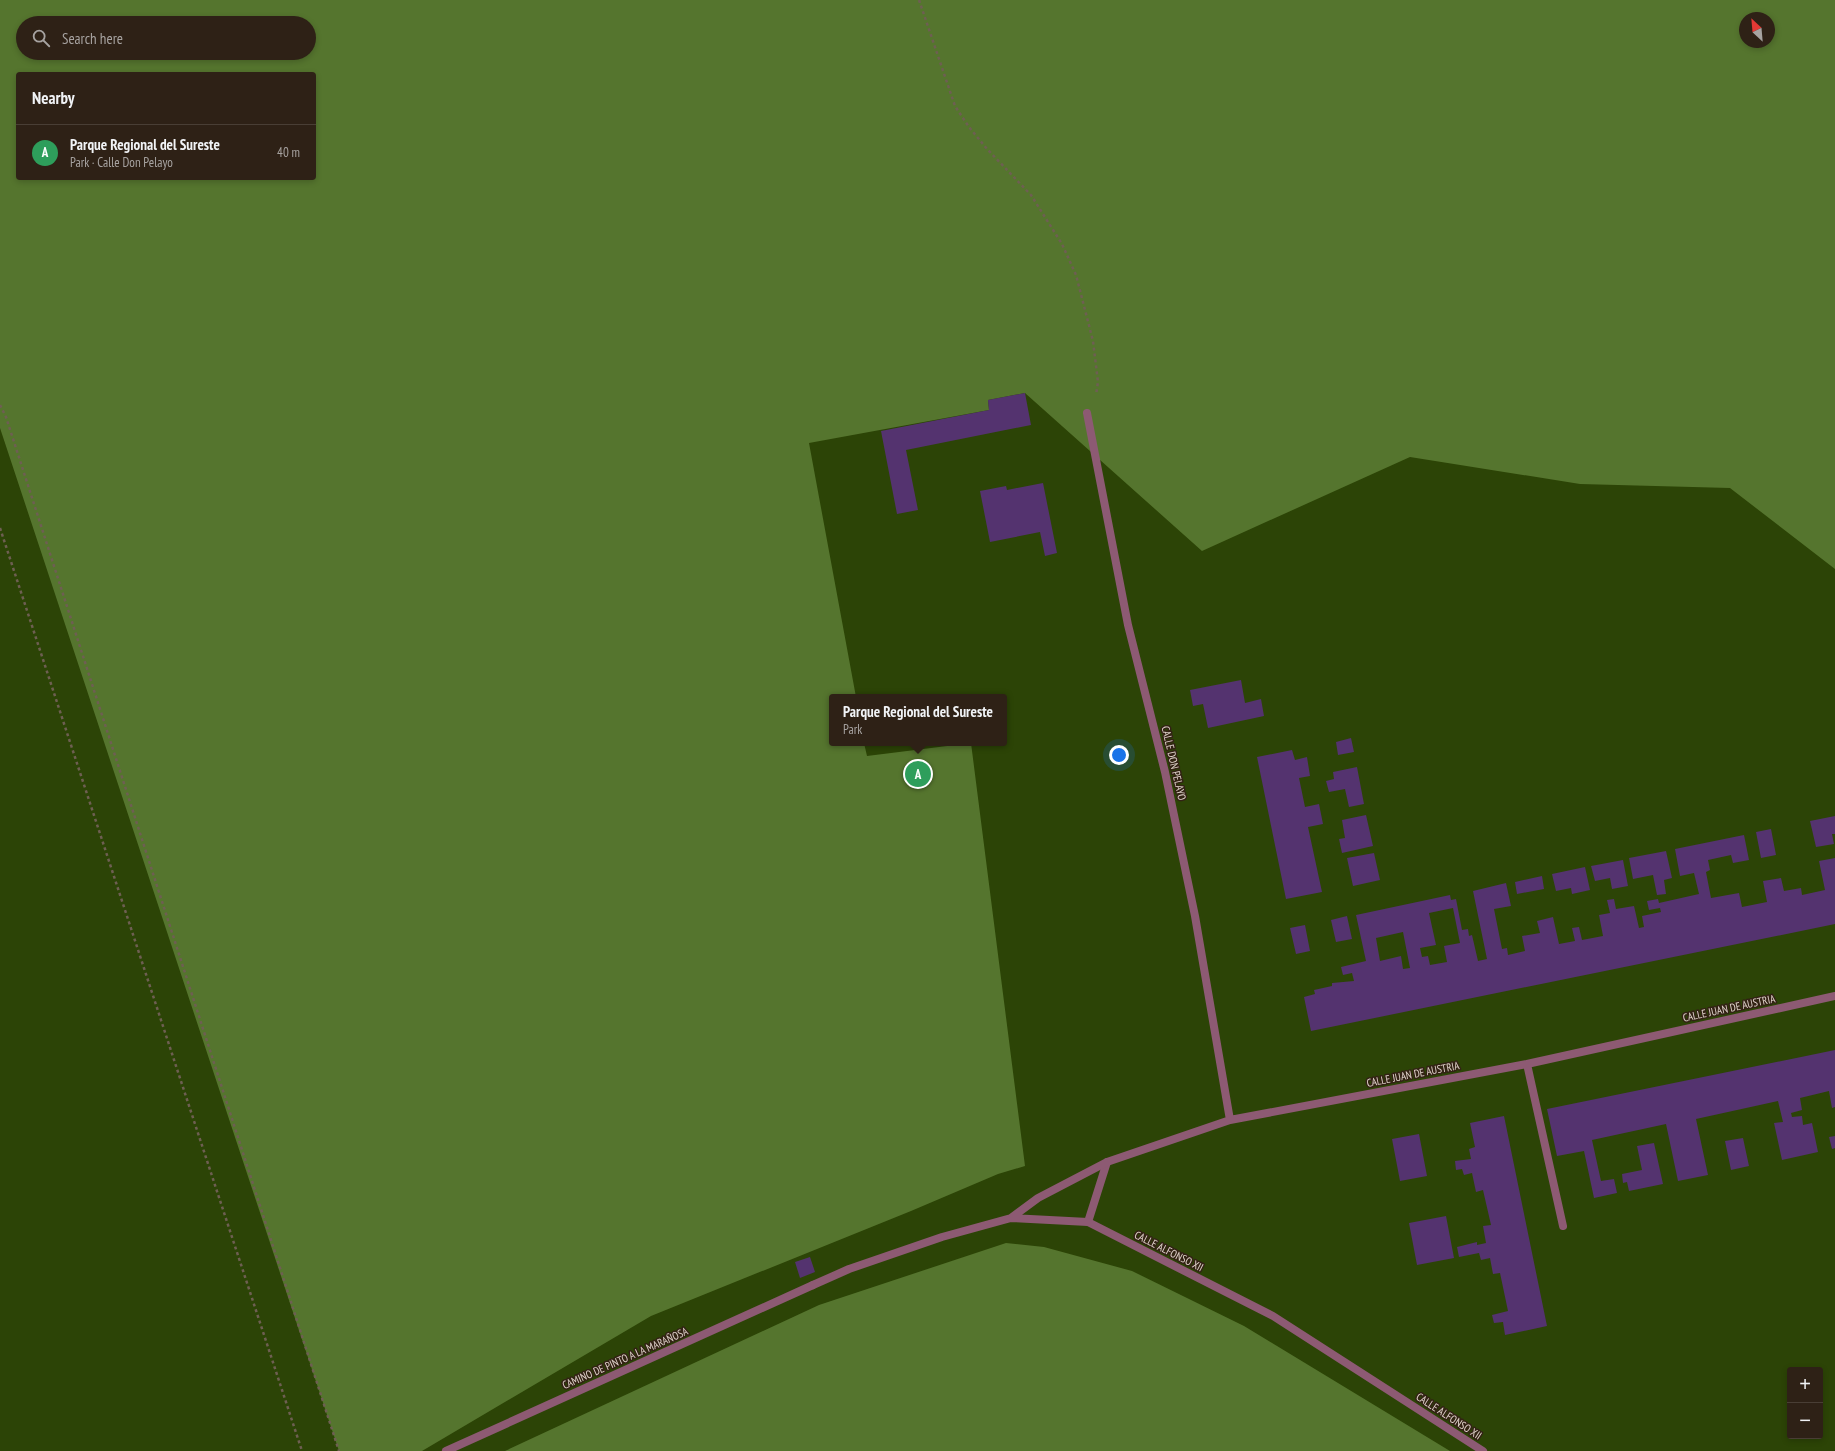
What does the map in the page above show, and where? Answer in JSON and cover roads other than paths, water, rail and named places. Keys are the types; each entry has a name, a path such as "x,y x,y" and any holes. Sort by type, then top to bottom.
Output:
{"street":[{"name":"CALLE DON PELAYO","path":"1088,413 1128,625 1165,772 1187,878 1230,1120"},
{"name":"CALLE JUAN DE AUSTRIA","path":"1011,1218 1038,1198 1107,1162 1230,1120 1527,1064 1835,996"},
{"path":"1527,1064 1563,1226"},
{"path":"1088,1222 1107,1162"},
{"name":"CALLE ALFONSO XII","path":"813,1285 849,1269 942,1237 1011,1218 1088,1222 1274,1316 1483,1451"},
{"name":"CAMINO DE PINTO A LA MARAÑOSA","path":"446,1451 813,1285"}],"place":[{"name":"Parque Regional del Sureste","path":"918,774"}]}
